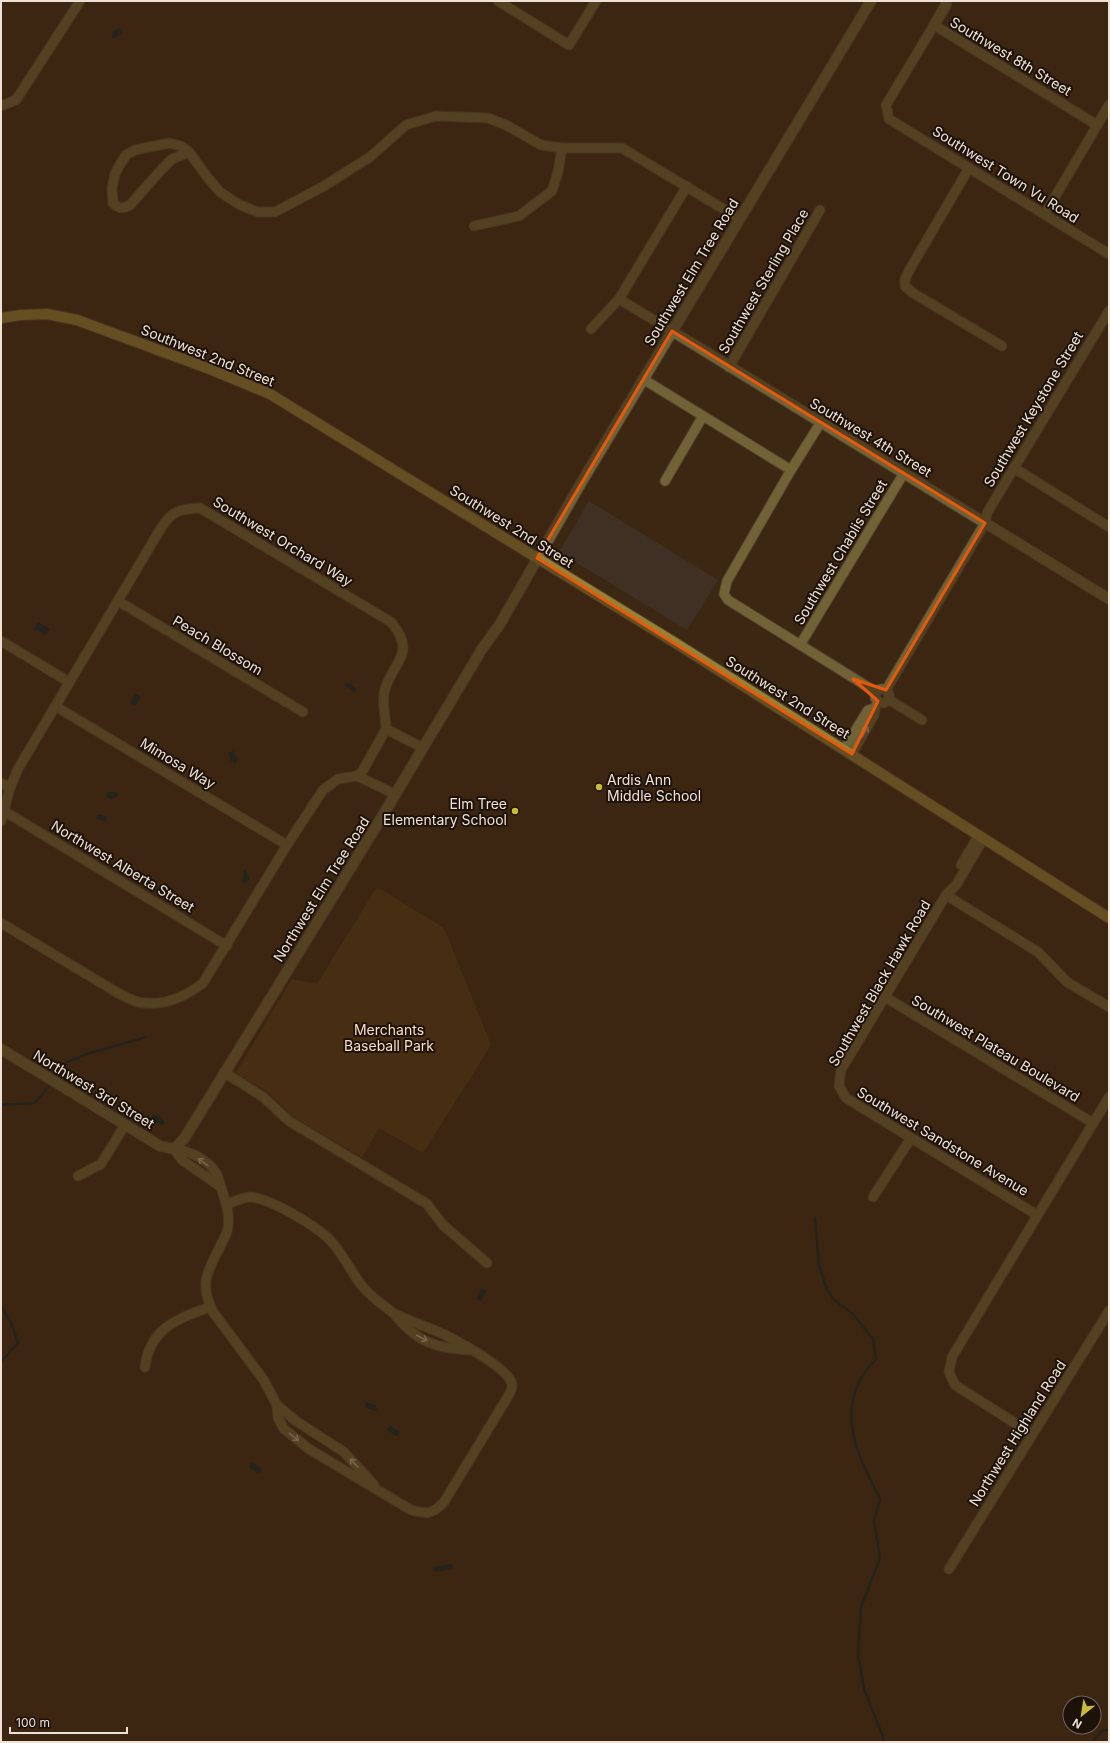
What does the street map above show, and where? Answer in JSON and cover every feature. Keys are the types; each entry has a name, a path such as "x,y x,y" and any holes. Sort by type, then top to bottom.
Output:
{"main road":[{"name":"Southwest 2nd Street","path":"1,318 21,315 47,314 77,320 270,394 677,644 1109,918"}],"street":[{"path":"1,106 16,100 80,1"},
{"path":"498,1 569,45 596,1"},
{"name":"Southwest Elm Tree Road","path":"537,558 643,379 872,1"},
{"name":"Southwest 8th Street","path":"946,1 946,5 934,25 1097,124"},
{"name":"Southwest Town Vu Road","path":"934,25 886,104 889,118 1109,254"},
{"path":"1045,214 1109,104"},
{"path":"189,152 172,159 130,204 124,208 117,207 113,203 112,188 115,174 126,155 135,150 169,143 181,146 189,152 220,192 240,205 258,212 275,212 324,186 370,157 406,125 436,116 488,118 506,125 541,145 562,148 622,148 740,219"},
{"path":"474,226 519,216 552,190 558,172 562,148"},
{"path":"969,168 905,279 905,286 913,293 1002,346"},
{"path":"591,328 619,300 687,186"},
{"name":"Southwest Sterling Place","path":"729,367 820,210"},
{"name":"Southwest 4th Street","path":"619,300 1109,599"},
{"name":"Southwest Keystone Street","path":"886,690 985,523 987,513 1109,310"},
{"path":"643,379 791,470"},
{"path":"665,481 703,416"},
{"path":"821,422 791,470 727,581 724,594 728,600 800,645 876,700 883,702 888,699"},
{"path":"1014,468 1109,527"},
{"name":"Southwest Chablis Street","path":"800,645 904,473"},
{"name":"Southwest Orchard Way","path":"1,821 10,788 18,769 168,518 182,509 200,508 391,622 399,631 403,644 403,652 385,689 383,704 386,729"},
{"name":"Northwest Elm Tree Road","path":"174,1149 184,1140 482,649 500,624 537,558"},
{"name":"Peach Blossom","path":"118,601 303,712"},
{"path":"1,641 69,682"},
{"path":"848,752 874,715 879,689 886,690 889,695 888,699"},
{"path":"888,699 922,720"},
{"name":"Mimosa Way","path":"55,706 287,845"},
{"path":"1,923 118,993 138,1002 169,1001 183,997 203,983 227,946 287,845 323,790 338,779 357,776 362,772 386,729 423,748"},
{"path":"357,776 395,794"},
{"path":"1,783 10,788"},
{"name":"Northwest Alberta Street","path":"4,811 227,946"},
{"name":"Southwest Black Hawk Road","path":"839,1086 841,1070 946,895 951,882 982,837"},
{"path":"946,895 1038,952 1067,982 1109,1007"},
{"name":"Southwest Plateau Boulevard","path":"885,997 1093,1123"},
{"name":"Northwest 3rd Street","path":"1,1049 160,1146 174,1149"},
{"path":"224,1072 263,1097 289,1121 427,1204 443,1225 487,1263"},
{"name":"Southwest Sandstone Avenue","path":"839,1086 846,1098 1037,1214"},
{"path":"1032,1434 955,1386 949,1372 952,1357 1109,1097"},
{"path":"78,1176 101,1164 125,1125"},
{"path":"873,1198 911,1138"},
{"path":"174,1149 182,1160 221,1187 227,1204 230,1218 226,1233 208,1270 205,1283 207,1301 210,1307 263,1379 277,1405 296,1421 344,1452 380,1492"},
{"path":"227,1204 250,1197 274,1203 328,1238 358,1281 375,1299 393,1313 407,1329 422,1340 443,1347 472,1350"},
{"path":"145,1368 147,1355 154,1339 180,1318 210,1307"},
{"name":"Northwest Highland Road","path":"949,1569 1109,1311"},
{"path":"277,1405 278,1418 284,1429 310,1449 411,1510 425,1514 436,1511 444,1502 510,1393 512,1385 507,1375 498,1366 472,1350 435,1330 411,1322 393,1313"}],"highlighted area":[{"path":"672,331 985,523 886,690 853,679 878,701 852,754 537,558"}],"shaded area":[{"path":"589,501 718,580 687,630 559,552"}],"green space":[{"name":"Merchants Baseball Park","path":"377,887 444,928 491,1045 423,1153 379,1128 362,1157 295,1118 268,1092 236,1073 292,979 317,984"}],"water":[{"path":"120,28 122,29 123,33 112,38 113,31"},
{"path":"38,622 50,629 46,635 44,634 42,636 42,633 34,629"},
{"path":"347,682 356,688 355,693 345,686"},
{"path":"135,694 139,695 140,698 135,706 130,703"},
{"path":"234,751 235,756 239,758 235,764 230,760 229,752"},
{"path":"107,792 115,792 118,795 111,799 106,797"},
{"path":"98,814 107,816 106,821 104,822 96,818"},
{"path":"244,870 250,878 246,884 242,882"},
{"path":"153,1115 157,1115 164,1120 164,1124 161,1125 154,1121 152,1117"},
{"path":"482,1288 487,1291 481,1301 476,1298"},
{"path":"366,1402 376,1405 377,1410 374,1411 365,1407"},
{"path":"390,1426 399,1431 399,1435 396,1436 387,1430"},
{"path":"251,1463 261,1468 261,1472 258,1473 251,1469 249,1465"},
{"path":"452,1564 453,1569 435,1572 434,1567"}],"waterway":[{"path":"56,1075 67,1062 87,1054 146,1037"},
{"path":"1,1105 34,1103 49,1087"},
{"path":"815,1218 819,1265 826,1287 834,1300 853,1314 873,1339 876,1359 866,1370 854,1394 852,1425 860,1455 880,1499 874,1520 880,1558 861,1607 858,1655 864,1689 884,1739 882,1742"},
{"path":"1,1306 11,1322 18,1343 1,1362"},
{"path":"1092,1742 1102,1731 1109,1729"}],"place":[{"name":"Ardis Ann Middle School","path":"599,787"},
{"name":"Elm Tree Elementary School","path":"515,811"}]}
